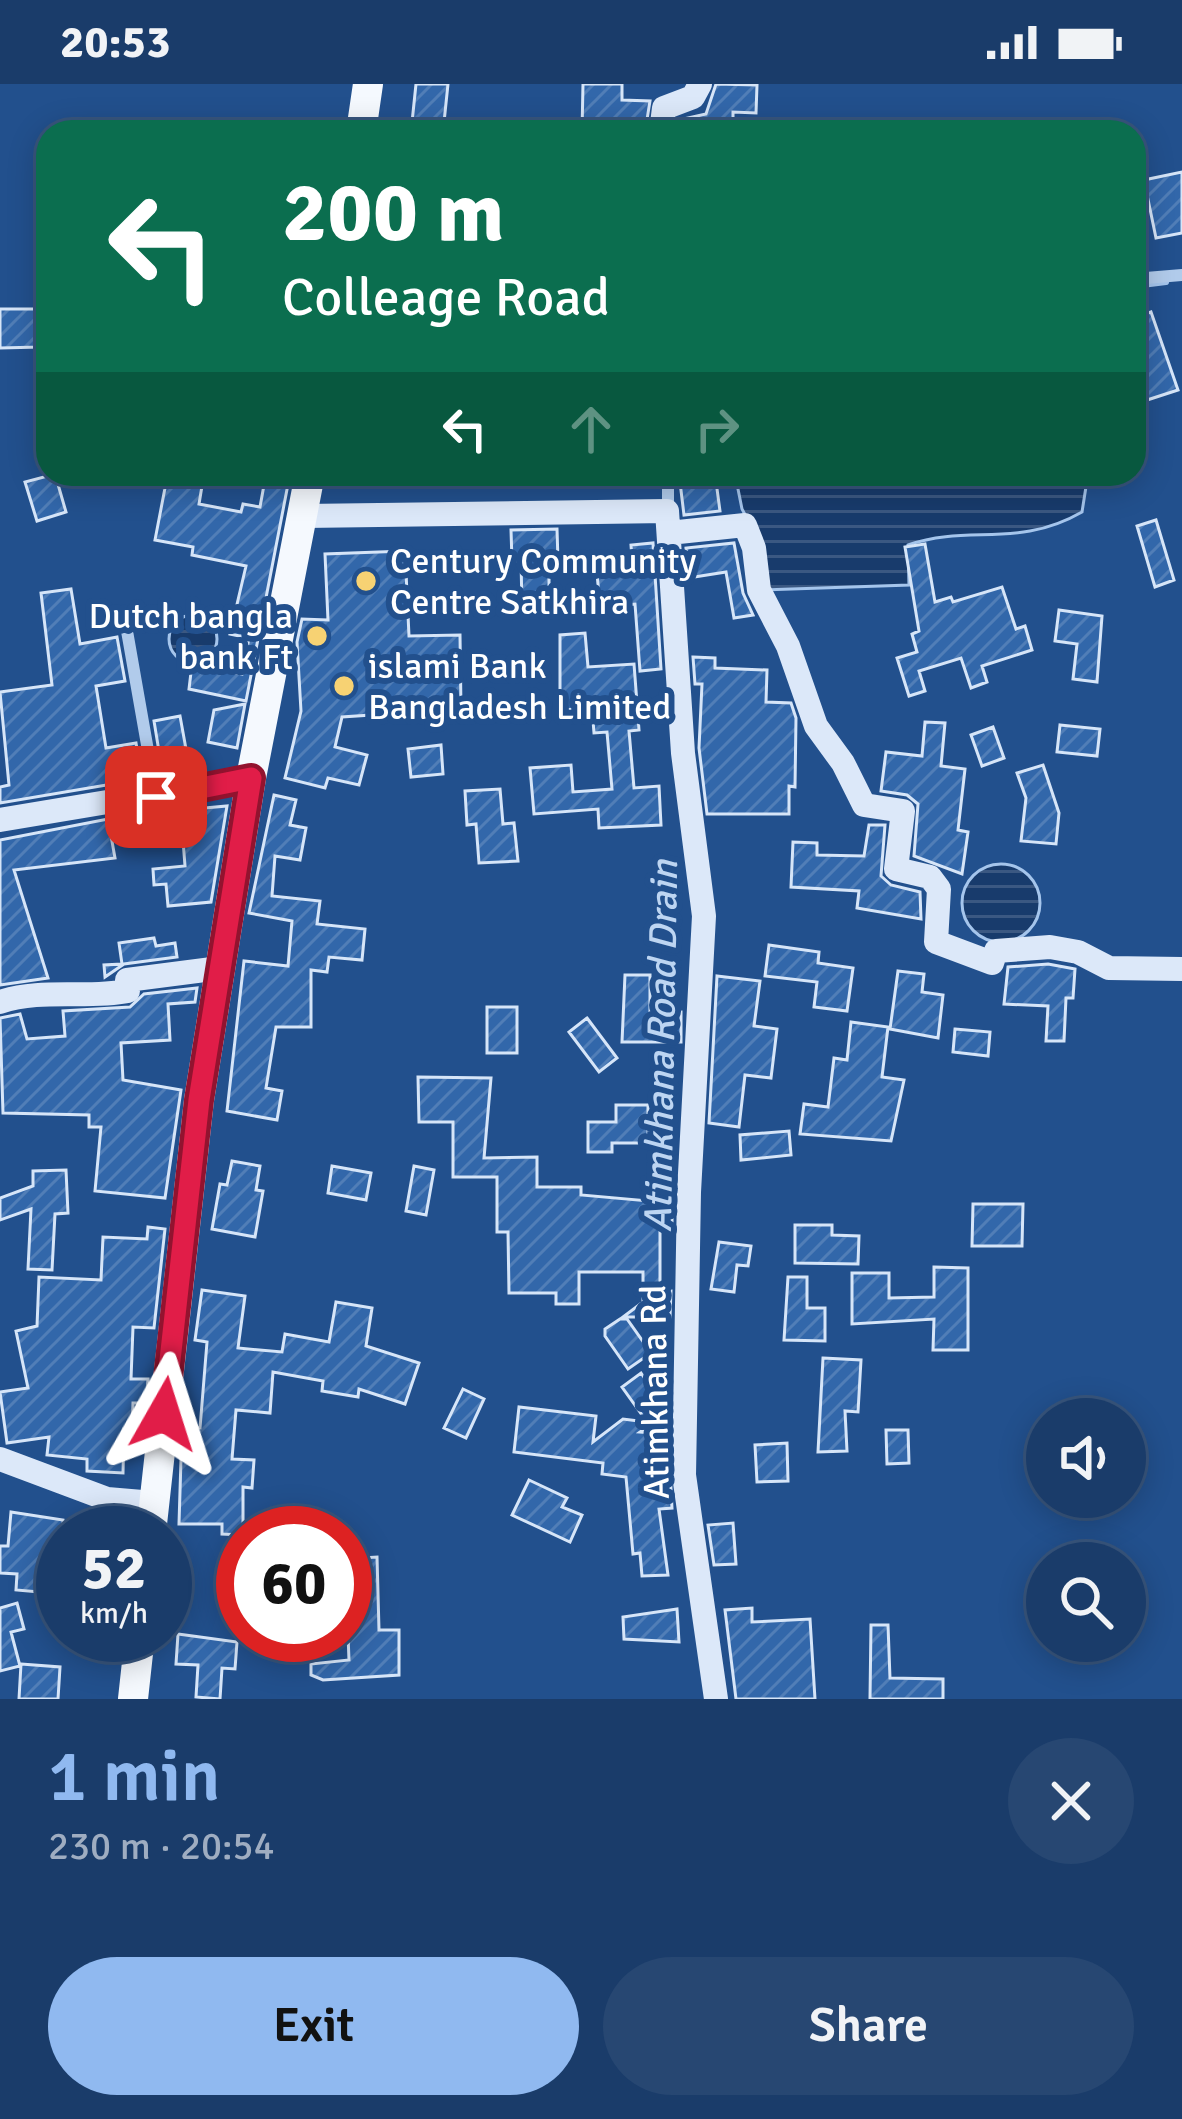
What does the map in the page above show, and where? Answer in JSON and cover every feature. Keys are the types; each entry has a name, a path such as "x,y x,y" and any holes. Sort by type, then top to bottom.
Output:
{"main road":[{"path":"363,120 368,84"},
{"path":"154,1506 199,1100 251,778 308,486"},
{"path":"133,1699 137,1662"}],"street":[{"path":"663,120 664,107 693,97 700,84"},
{"path":"1146,278 1182,275"},
{"path":"668,486 668,522"},
{"path":"304,516 745,525 754,548 759,590 788,646 816,726 844,763 864,805 903,811 896,869 930,878 939,889 936,942 992,963 995,950 1016,953 1050,947 1078,952 1097,967 1182,969"},
{"name":"Atimkhana Rd","path":"668,522 683,753 704,916 689,1192 684,1475 716,1699"},
{"path":"127,631 156,797"},
{"path":"0,820 251,778"},
{"path":"0,1002 18,995 99,997 128,991 127,980 220,968"},
{"path":"0,1459 124,1506"}],"water":[{"path":"737,486 1086,486 1082,512 1059,523 1036,530 952,536 908,545 909,585 759,590 757,537 742,509"},
{"path":"193,615 210,622 217,639 210,656 193,663 176,656 169,639 176,622"},
{"path":"1001,864 1029,875 1040,903 1029,931 1001,942 973,931 962,903 973,875"}],"building":[{"path":"416,84 448,84 444,120 412,120"},
{"path":"583,84 622,84 622,100 650,101 647,120 582,120"},
{"path":"716,84 757,85 756,113 733,112 733,120 679,120 706,114"},
{"path":"1182,172 1182,233 1156,238 1146,180"},
{"path":"0,309 36,309 36,347 0,348"},
{"path":"1151,312 1178,390 1146,400 1146,314"},
{"path":"36,479 36,486 58,486 66,512 37,521 25,482"},
{"path":"155,486 202,486 199,504 241,512 243,504 260,507 264,486 288,486 246,701 189,689 192,664 242,674 249,638 230,634 246,566 192,555 193,547 155,540 165,488"},
{"path":"680,486 717,486 720,511 684,515"},
{"path":"1156,520 1174,580 1155,587 1137,526"},
{"path":"557,529 558,561 549,561 549,606 522,606 521,561 512,561 511,530"},
{"path":"653,543 661,669 640,671 635,604 600,607 596,562 632,559 631,545"},
{"path":"734,543 743,593 753,615 734,618 726,572 688,578 686,548"},
{"path":"925,544 935,602 951,597 953,602 1002,587 1016,629 1025,626 1032,650 982,666 987,682 971,688 961,658 919,671 925,691 909,696 897,658 917,652 912,634 919,631 905,547"},
{"path":"405,551 409,636 460,635 461,709 342,717 335,747 367,755 359,785 328,778 325,788 285,778 301,711 297,642 302,619 328,620 325,554"},
{"path":"71,589 80,644 117,637 125,681 96,686 106,748 136,743 142,779 0,803 0,787 9,785 0,692 52,685 41,593"},
{"path":"1059,610 1102,616 1097,682 1073,679 1077,644 1055,641"},
{"path":"585,633 588,667 634,664 639,730 629,731 634,788 659,786 661,825 599,828 598,809 534,814 530,768 571,765 573,792 612,789 607,732 594,733 592,708 560,710 560,635"},
{"path":"693,657 715,658 715,668 767,670 766,702 791,703 796,718 795,787 789,786 789,814 707,814 699,748 702,684 695,684"},
{"path":"245,704 237,748 208,742 214,710"},
{"path":"180,716 190,771 163,776 154,721"},
{"path":"925,722 945,723 941,766 965,769 958,830 968,832 962,874 914,856 918,804 907,795 881,791 886,752 922,756"},
{"path":"1060,725 1100,729 1097,756 1057,752"},
{"path":"993,727 1004,758 982,766 971,735"},
{"path":"441,745 443,774 411,777 408,749"},
{"path":"1043,765 1059,813 1056,844 1021,841 1026,798 1017,773"},
{"path":"500,789 503,824 514,823 518,861 479,863 476,824 467,825 465,791"},
{"path":"274,795 296,800 290,825 306,828 300,860 275,856 272,896 320,901 317,924 365,929 362,960 329,957 327,972 311,970 311,1027 276,1027 266,1088 282,1091 277,1120 227,1111 244,961 288,966 292,921 249,913"},
{"path":"227,806 211,902 168,906 166,884 154,885 153,869 185,866 182,828 161,830 160,812"},
{"path":"108,819 115,858 14,870 48,978 0,985 0,840"},
{"path":"869,825 885,825 881,876 891,885 920,892 921,919 857,908 859,891 791,887 793,842 817,843 817,855 864,856"},
{"path":"154,938 156,946 175,943 177,957 124,964 105,977 104,965 122,964 119,943"},
{"path":"769,945 819,952 818,963 853,968 847,1011 814,1007 817,982 765,976"},
{"path":"1048,964 1075,969 1073,998 1066,998 1064,1041 1046,1041 1048,1006 1004,1004 1008,967"},
{"path":"898,971 924,974 922,992 943,995 938,1038 890,1029"},
{"path":"625,975 650,975 650,1012 681,1012 681,1042 622,1042"},
{"path":"717,976 760,981 754,1026 777,1029 771,1078 745,1075 739,1127 709,1123"},
{"path":"197,988 195,1002 168,1004 170,1040 121,1043 123,1080 181,1090 165,1198 95,1191 101,1127 89,1127 89,1115 3,1113 0,1018 20,1014 27,1039 65,1036 63,1011 130,1007 144,994"},
{"path":"487,1007 517,1007 517,1053 487,1053"},
{"path":"587,1018 617,1058 599,1072 569,1032"},
{"path":"851,1022 888,1027 882,1077 904,1080 891,1141 800,1134 804,1104 828,1107 834,1058 847,1060"},
{"path":"955,1029 990,1032 988,1056 953,1052"},
{"path":"418,1077 491,1078 484,1158 537,1157 537,1187 581,1187 581,1195 672,1203 672,1227 660,1227 660,1291 671,1291 670,1317 623,1317 643,1302 643,1272 579,1272 579,1304 556,1304 556,1293 509,1293 508,1232 497,1232 497,1177 453,1177 453,1122 419,1122"},
{"path":"616,1105 648,1105 648,1143 612,1143 612,1152 588,1152 588,1122 616,1122"},
{"path":"789,1131 791,1155 741,1160 740,1135"},
{"path":"232,1161 260,1166 256,1190 263,1191 255,1237 212,1229 220,1184 227,1185"},
{"path":"332,1166 371,1173 366,1200 328,1193"},
{"path":"414,1166 434,1170 426,1215 406,1211"},
{"path":"66,1170 68,1213 55,1214 52,1270 28,1269 31,1209 0,1220 0,1198 33,1186 33,1171"},
{"path":"973,1204 1023,1204 1022,1246 972,1246"},
{"path":"795,1225 832,1225 832,1235 859,1236 858,1264 795,1263"},
{"path":"148,1227 165,1229 154,1328 133,1327 131,1379 148,1379 146,1403 133,1403 132,1429 124,1429 123,1473 87,1471 87,1459 47,1455 49,1437 7,1443 0,1392 28,1388 16,1331 37,1326 39,1277 101,1280 103,1237 147,1239"},
{"path":"719,1242 751,1246 748,1266 737,1265 734,1292 711,1289"},
{"path":"934,1267 968,1268 968,1350 933,1350 934,1319 852,1324 852,1273 889,1273 889,1298 934,1297"},
{"path":"788,1277 807,1277 807,1308 825,1308 825,1341 784,1340"},
{"path":"202,1290 245,1296 238,1348 282,1352 285,1334 329,1342 336,1302 372,1308 366,1346 419,1363 405,1404 359,1389 358,1397 322,1391 323,1381 273,1372 270,1413 236,1410 232,1459 254,1460 252,1488 243,1487 243,1506 216,1506 216,1524 192,1524 192,1506 180,1506 182,1427 200,1428 207,1342 195,1340"},
{"path":"627,1319 651,1353 628,1369 605,1336 605,1329"},
{"path":"823,1358 861,1360 858,1412 845,1411 847,1451 818,1452"},
{"path":"641,1373 668,1412 640,1432 668,1434 672,1508 659,1509 668,1575 642,1576 640,1553 633,1554 626,1477 602,1474 603,1463 514,1452 519,1407 596,1416 593,1442 623,1419 647,1422 622,1387"},
{"path":"463,1389 484,1399 466,1438 444,1428"},
{"path":"886,1430 908,1430 909,1463 887,1464"},
{"path":"787,1443 788,1481 757,1482 755,1445"},
{"path":"529,1480 567,1498 562,1507 582,1515 570,1542 512,1515"},
{"path":"11,1512 36,1516 36,1592 16,1590 17,1574 0,1573 0,1546 8,1546"},
{"path":"733,1523 736,1564 714,1565 708,1525"},
{"path":"372,1557 377,1557 379,1630 399,1630 399,1675 323,1680 311,1675 311,1664 372,1662"},
{"path":"17,1603 24,1629 11,1632 20,1666 0,1671 0,1608"},
{"path":"752,1608 752,1622 810,1619 815,1699 736,1699 725,1610"},
{"path":"677,1609 679,1642 624,1639 623,1617"},
{"path":"871,1625 888,1625 890,1678 943,1679 943,1699 870,1699"},
{"path":"192,1636 216,1639 216,1662 236,1662 235,1669 222,1668 220,1699 196,1697 198,1665 176,1664 192,1662"},
{"path":"21,1664 60,1667 58,1699 19,1699"}],"waterway":[{"path":"1146,284 1166,282"}],"place":[{"name":"Century Community Centre Satkhira","path":"366,581"},
{"name":"Dutch bangla bank Ft","path":"317,636"},
{"name":"islami Bank Bangladesh Limited","path":"344,686"}],"route":[{"path":"156,797 251,778 199,1100 164,1414"}],"water label":[{"name":"Atimkhana Road Drain","path":"660,1046"}]}
